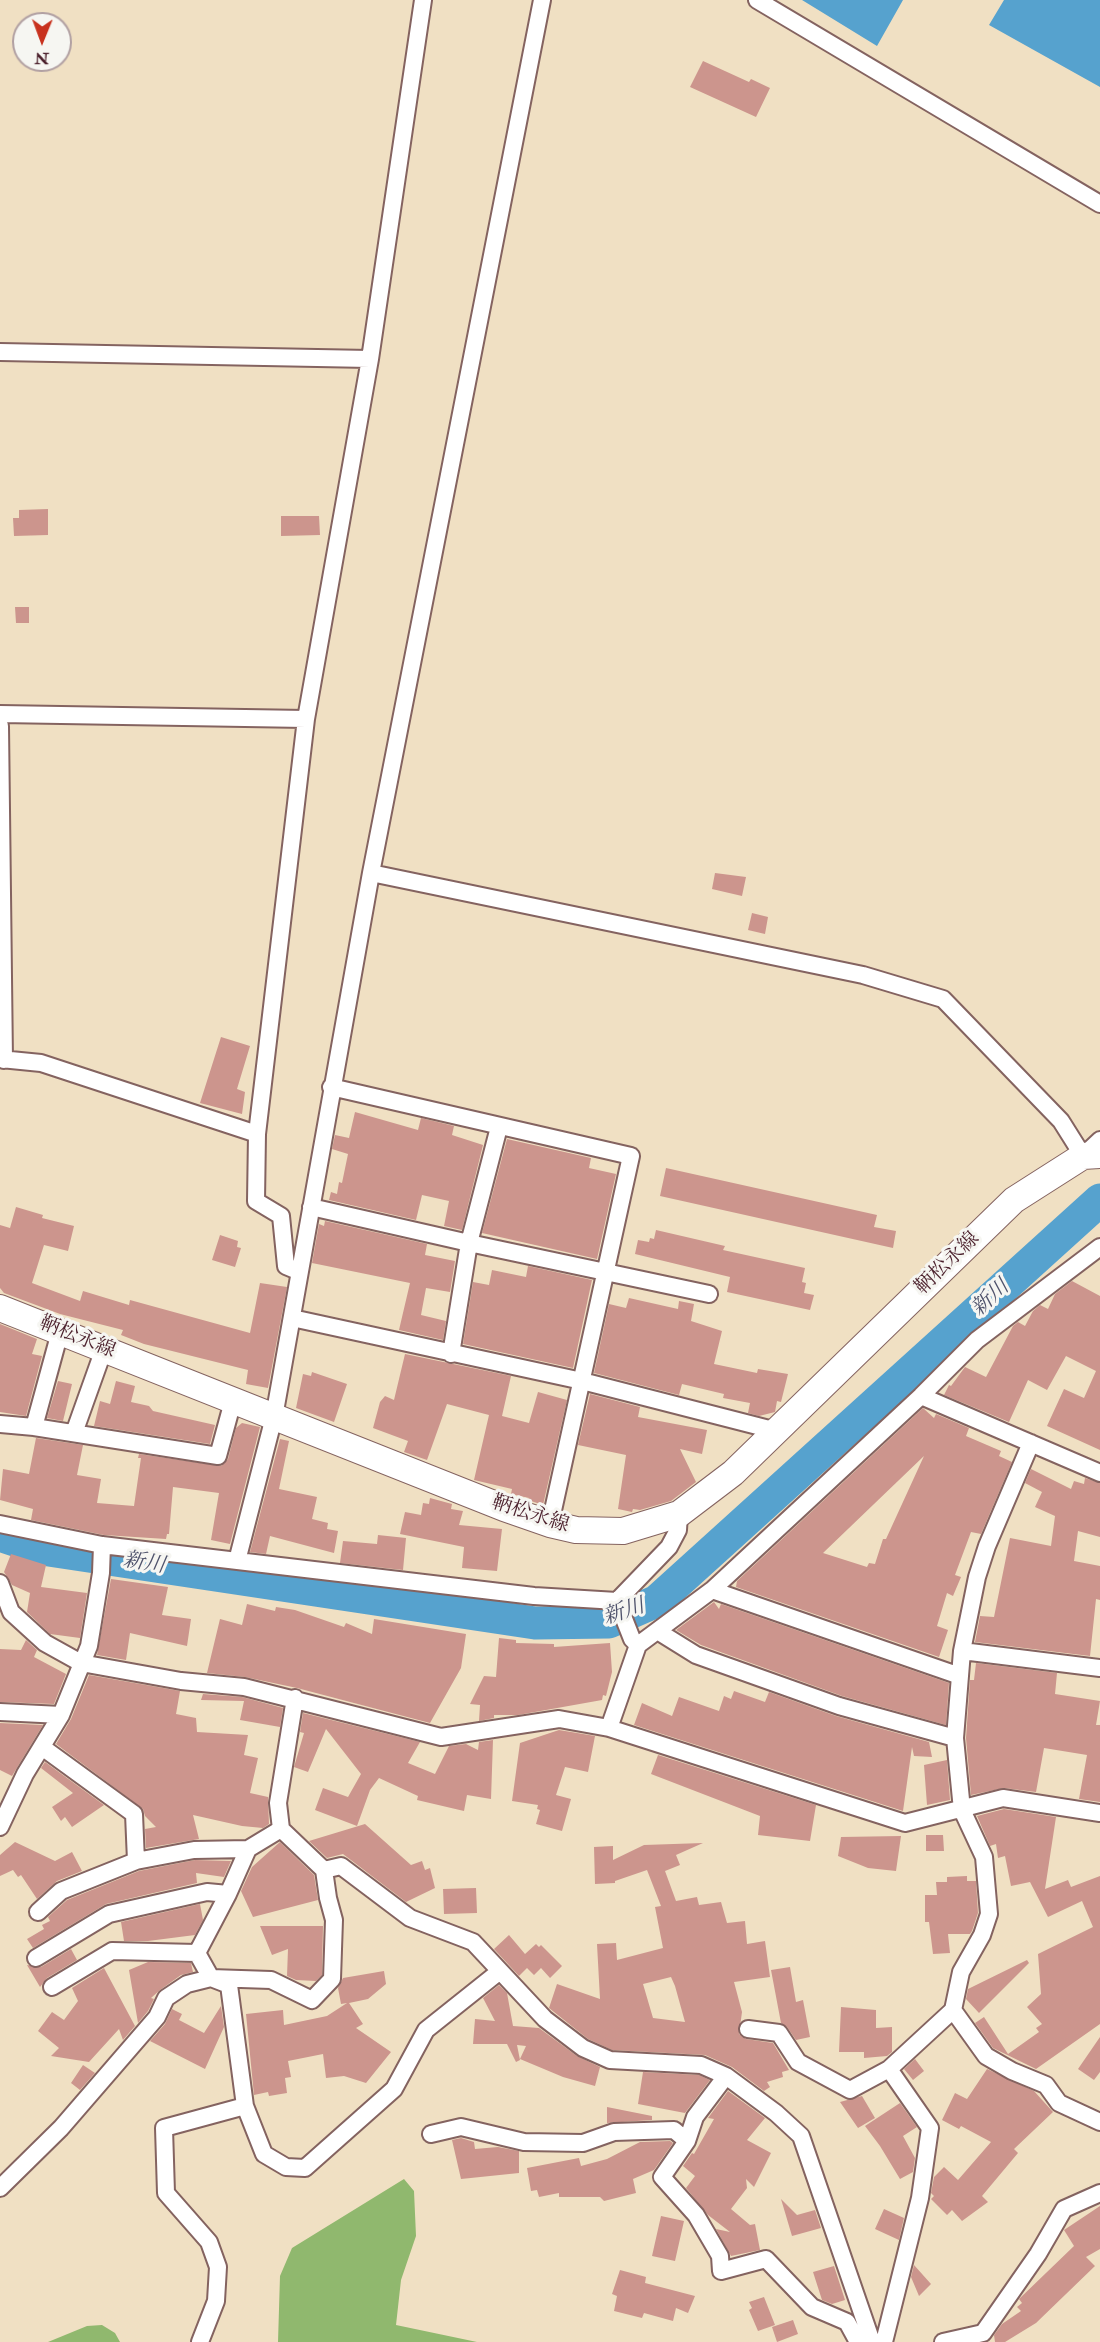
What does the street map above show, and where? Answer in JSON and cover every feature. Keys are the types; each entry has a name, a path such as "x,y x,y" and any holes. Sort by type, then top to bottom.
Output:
{"main road":[{"name":"鞆松永線","path":"0,1308 550,1524 576,1530 623,1531 679,1514 733,1473 1014,1200 1095,1151"}],"street":[{"path":"298,1271 286,1266 280,1216 256,1201 257,1134 306,719 370,359 423,0"},
{"path":"237,1561 274,1417 298,1271 371,873 542,0"},
{"path":"757,0 1100,204"},
{"path":"0,352 370,359"},
{"path":"0,714 306,719"},
{"path":"0,726 2,1060 41,1063 257,1134"},
{"path":"371,873 863,975 943,999 1061,1121 1095,1151"},
{"path":"332,1087 631,1156 550,1524"},
{"path":"451,1354 469,1243 499,1127"},
{"path":"311,1207 709,1294"},
{"path":"635,1642 659,1632 712,1590 921,1396 977,1340 1100,1247"},
{"path":"292,1318 582,1381 777,1431"},
{"path":"34,1427 60,1332"},
{"path":"74,1433 104,1349"},
{"path":"921,1396 1100,1473"},
{"path":"0,1424 34,1427 218,1456 233,1401"},
{"path":"748,2029 779,2032 798,2062 850,2090 889,2069 953,2010 960,1972 982,1935 989,1914 984,1857 962,1810 955,1738 962,1651 977,1576 987,1546 1031,1443"},
{"path":"617,1602 669,1547 678,1530 679,1514"},
{"path":"0,1524 102,1545 534,1596 617,1602"},
{"path":"0,1827 61,1715 89,1646 101,1573 102,1545"},
{"path":"0,1583 11,1612 45,1644 81,1663 181,1681 244,1687 295,1698 441,1737 559,1719 609,1728 905,1823 1002,1798 1100,1813"},
{"path":"712,1590 960,1677"},
{"path":"609,1728 635,1642 617,1602"},
{"path":"659,1632 707,1659 839,1706 955,1738"},
{"path":"962,1651 1100,1668"},
{"path":"0,2188 61,2128 137,2037 157,2017 166,1998 187,1984 211,1978 271,1980 312,2000 332,1979 334,1920 324,1870 281,1829 278,1803 295,1698"},
{"path":"0,1712 61,1715"},
{"path":"42,1747 134,1814 136,1861"},
{"path":"38,1912 61,1891 136,1861 194,1850 248,1849 281,1829"},
{"path":"197,1953 228,1894 248,1849"},
{"path":"324,1870 341,1866 410,1918 473,1941 545,2019 583,2048 610,2060 701,2065 726,2076 776,2113 801,2136 872,2342"},
{"path":"36,1958 109,1914 207,1892 228,1894"},
{"path":"52,1987 112,1951 197,1953"},
{"path":"197,1953 211,1978 229,1985 245,2106 264,2154 286,2167 305,2168 394,2089 426,2030 500,1971"},
{"path":"953,2010 987,2056 1012,2071 1046,2085 1059,2103 1100,2122"},
{"path":"884,2342 920,2198 930,2128 889,2069"},
{"path":"726,2076 695,2117 687,2141 662,2177 696,2215 720,2256 721,2271 766,2259 812,2307 848,2322 858,2342"},
{"path":"200,2342 216,2301 218,2267 209,2242 166,2193 164,2128 245,2106"},
{"path":"431,2134 462,2127 524,2142 583,2143 614,2132 674,2130 687,2141"},
{"path":"943,2342 983,2333 1038,2254 1064,2209 1100,2193"}],"green space":[{"path":"404,2179 414,2191 416,2236 401,2280 396,2325 477,2342 278,2342 280,2276 292,2248"},
{"path":"102,2325 115,2333 120,2342 48,2342 87,2326"}],"water":[{"path":"802,0 903,0 877,46"},
{"path":"1004,0 1100,0 1100,87 989,25"}],"building":[{"path":"703,61 749,82 751,79 770,88 756,117 690,87"},
{"path":"48,509 48,535 14,536 13,518 19,518 19,510"},
{"path":"281,516 319,516 320,535 281,536"},
{"path":"15,607 29,607 29,623 16,623"},
{"path":"715,873 746,877 742,896 712,889"},
{"path":"752,913 768,917 765,934 748,930"},
{"path":"221,1037 250,1046 237,1089 245,1092 242,1114 200,1103"},
{"path":"355,1112 418,1130 421,1118 454,1126 452,1135 483,1145 462,1230 444,1226 449,1201 422,1195 416,1220 329,1200 331,1192 337,1194 339,1182 342,1183 348,1154 332,1149 335,1135 349,1138"},
{"path":"507,1139 591,1158 589,1168 616,1174 597,1259 482,1233"},
{"path":"666,1168 877,1215 874,1227 896,1231 893,1248 660,1196"},
{"path":"16,1207 43,1215 42,1218 74,1226 68,1251 44,1245 32,1283 80,1301 83,1291 129,1305 130,1300 250,1333 260,1283 287,1287 268,1388 246,1384 248,1370 144,1344 121,1335 123,1330 60,1314 4,1293 0,1288 0,1225 10,1228"},
{"path":"325,1221 427,1244 425,1255 455,1261 450,1292 426,1288 421,1315 446,1321 443,1340 399,1330 410,1283 312,1263 319,1224 324,1226"},
{"path":"656,1230 725,1246 723,1250 805,1268 802,1282 806,1283 804,1293 814,1295 810,1310 727,1292 730,1277 635,1254 638,1240 649,1242 650,1238 654,1239"},
{"path":"220,1235 238,1241 237,1247 241,1248 235,1267 212,1260"},
{"path":"528,1266 592,1280 573,1368 463,1344 473,1282 489,1285 492,1270 526,1277"},
{"path":"1072,1281 1100,1296 1100,1450 1047,1426 1064,1389 1084,1398 1096,1371 1066,1356 1047,1390 1028,1380 1009,1422 944,1395 949,1385 951,1386 965,1367 986,1377 1013,1326 1018,1322 1025,1326 1033,1311 1040,1305 1048,1309 1055,1294"},
{"path":"629,1298 678,1309 679,1301 694,1304 691,1321 722,1331 714,1364 757,1373 758,1369 788,1374 781,1402 777,1401 775,1412 759,1416 748,1413 750,1403 723,1398 724,1394 682,1384 679,1395 594,1373 609,1304 626,1308"},
{"path":"0,1324 37,1339 32,1354 42,1356 26,1416 0,1412"},
{"path":"405,1354 511,1376 502,1416 529,1423 538,1392 567,1400 543,1505 528,1500 529,1498 511,1494 512,1489 474,1480 489,1415 447,1404 427,1460 404,1452 408,1441 373,1428 380,1402 385,1396 394,1400"},
{"path":"312,1372 347,1384 334,1422 296,1408 303,1374 311,1376"},
{"path":"58,1381 72,1384 63,1421 47,1418"},
{"path":"116,1381 135,1386 131,1402 149,1406 153,1411 215,1425 210,1444 94,1426 100,1401 110,1404"},
{"path":"590,1394 640,1407 638,1417 707,1430 702,1454 680,1449 696,1482 671,1501 640,1510 633,1509 632,1512 618,1509 626,1455 578,1445"},
{"path":"923,1408 934,1418 936,1414 969,1428 966,1436 1001,1451 999,1456 1012,1462 981,1534 971,1532 955,1575 961,1577 953,1596 947,1593 937,1626 948,1630 939,1657 736,1587 737,1581","holes":["924,1456 886,1539 883,1539 875,1564 869,1563 867,1567 823,1553"]},
{"path":"242,1423 260,1427 230,1544 211,1540 219,1493 173,1487 169,1534 166,1539 104,1535 31,1520 33,1509 0,1500 3,1469 29,1474 36,1438 83,1445 77,1475 101,1479 97,1503 134,1506 141,1458 138,1458 139,1454 221,1466 228,1459 236,1428"},
{"path":"280,1439 289,1441 279,1489 317,1497 312,1519 328,1523 327,1529 338,1531 334,1553 270,1536 266,1554 250,1552"},
{"path":"1031,1469 1071,1489 1074,1481 1084,1484 1085,1478 1100,1483 1100,1537 1078,1531 1074,1561 1100,1566 1100,1600 1096,1599 1090,1656 975,1642 980,1616 994,1617 1010,1538 1051,1546 1055,1516 1035,1507 1042,1492 1025,1483"},
{"path":"430,1498 452,1504 451,1509 463,1511 459,1525 502,1529 497,1571 462,1568 464,1547 400,1534 405,1512 421,1515 423,1503 429,1504"},
{"path":"378,1535 406,1538 403,1570 340,1563 343,1541 377,1544"},
{"path":"11,1554 46,1565 41,1587 87,1593 80,1638 50,1634 27,1612 30,1593 12,1585 4,1572"},
{"path":"111,1579 168,1587 162,1615 191,1619 187,1646 130,1633 126,1660 97,1655"},
{"path":"714,1602 719,1609 721,1604 949,1683 946,1725 842,1696 701,1645 676,1630"},
{"path":"247,1604 275,1611 276,1607 295,1610 344,1627 346,1623 372,1634 374,1619 466,1634 461,1668 430,1723 297,1688 245,1677 207,1673 220,1619 242,1625"},
{"path":"499,1638 516,1640 516,1643 554,1644 554,1647 610,1643 612,1672 606,1696 603,1695 602,1700 518,1715 494,1715 494,1718 479,1721 480,1705 470,1704 484,1676 496,1677"},
{"path":"26,1640 37,1650 34,1657 66,1674 54,1704 0,1702 0,1649 21,1650"},
{"path":"976,1663 1057,1673 1055,1694 1100,1701 1096,1725 1100,1725 1100,1802 1079,1799 1087,1755 1044,1748 1036,1792 1004,1788 971,1795 966,1738 970,1680 974,1680"},
{"path":"89,1675 180,1691 176,1714 196,1718 197,1732 248,1735 244,1755 258,1758 250,1793 268,1797 269,1824 263,1828 242,1826 193,1815 199,1839 146,1848 145,1829 156,1827 145,1816 143,1809 56,1744 71,1719"},
{"path":"734,1691 765,1702 769,1692 836,1716 929,1742 932,1757 914,1756 912,1747 903,1811 634,1725 642,1703 672,1716 679,1697 719,1711 724,1696 731,1699"},
{"path":"203,1694 242,1697 283,1708 280,1727 240,1720 244,1701 201,1700"},
{"path":"303,1713 420,1742 408,1763 435,1774 449,1746 466,1744 478,1750 479,1742 493,1740 491,1799 467,1795 464,1811 417,1800 418,1796 379,1778 370,1790 357,1826 315,1810 323,1788 348,1797 361,1774 326,1729 308,1772 294,1767 304,1733 300,1732"},
{"path":"0,1723 43,1725 12,1776 0,1770"},
{"path":"559,1730 595,1736 588,1772 565,1767 556,1795 571,1799 562,1831 536,1824 540,1810 537,1809 538,1805 512,1801 520,1743"},
{"path":"658,1755 816,1805 810,1841 758,1835 760,1816 651,1774"},
{"path":"947,1760 950,1800 927,1805 924,1765"},
{"path":"45,1762 104,1805 72,1827 65,1817 61,1821 52,1807 73,1793 41,1768"},
{"path":"1004,1809 1056,1817 1045,1889 1068,1880 1071,1887 1100,1876 1100,2024 1036,2069 993,2048 975,2023 984,2017 1008,2054 1039,2032 1036,2028 1042,2024 1027,2007 1041,1994 1038,1954 1093,1927 1082,1901 1048,1917 1030,1882 1011,1886 1005,1856 998,1858 996,1844 990,1846 977,1816"},
{"path":"365,1824 411,1865 422,1861 425,1870 430,1868 435,1888 406,1902 343,1854 327,1858 309,1841"},
{"path":"926,1835 943,1835 944,1851 926,1851"},
{"path":"901,1836 896,1871 868,1868 838,1856 841,1837"},
{"path":"15,1842 55,1861 72,1852 82,1871 57,1881 37,1899 21,1875 18,1877 13,1870 0,1876 0,1855"},
{"path":"280,1842 314,1875 318,1900 253,1917 241,1891 252,1867"},
{"path":"703,1843 676,1855 680,1865 665,1871 676,1901 697,1897 699,1905 721,1902 727,1923 745,1921 747,1944 765,1941 770,1977 734,1982 742,2012 739,2034 746,2039 773,2043 789,2070 782,2072 783,2077 767,2082 770,2087 764,2091 732,2067 705,2055 612,2050 588,2039 549,2008 557,1984 600,1999 597,1944 616,1943 617,1960 663,1948 655,1907 661,1906 647,1870 615,1881 615,1883 595,1884 594,1847 613,1846 613,1860 644,1845","holes":["671,1977 685,2022 653,2018 643,1984"]},
{"path":"195,1860 231,1861 224,1877 196,1873 197,1883 106,1904 33,1948 27,1939 44,1929 42,1925 50,1921 48,1917 67,1900 139,1871"},
{"path":"967,1876 967,1881 976,1881 978,1913 972,1931 970,1934 948,1934 950,1953 933,1954 929,1922 925,1922 925,1895 937,1895 936,1882 947,1882 947,1877"},
{"path":"476,1888 477,1913 444,1914 443,1889"},
{"path":"200,1904 203,1920 195,1935 148,1941 124,1941 121,1922"},
{"path":"260,1926 323,1926 322,1975 316,1981 296,1980 287,1976 288,1949 272,1955"},
{"path":"509,1935 525,1954 536,1944 539,1947 541,1945 562,1966 550,1978 541,1968 534,1975 527,1968 519,1976 494,1949"},
{"path":"71,1949 77,1960 47,1978 40,1987 27,1965 41,1967"},
{"path":"1027,1960 1029,1963 979,2013 966,1999 968,1989"},
{"path":"148,1962 191,1963 193,1972 181,1975 151,1998 154,1999 148,2011 138,2023 129,1970"},
{"path":"790,1967 796,2002 803,2000 810,2037 796,2040 787,2027 781,2023 771,1970"},
{"path":"104,1968 135,2026 123,2040 119,2029 89,2062 51,2056 59,2048 38,2031 52,2012 64,2020 78,2001 72,1988"},
{"path":"384,1971 386,1984 368,1999 349,2003 363,2024 356,2028 391,2052 366,2083 344,2076 326,2078 323,2054 288,2061 291,2077 285,2078 287,2093 269,2096 268,2092 254,2095 246,2014 283,2010 284,2025 327,2016 347,2003 341,2004 338,1988 343,1978"},
{"path":"499,1985 507,1993 513,2026 539,2028 577,2056 600,2067 595,2086 563,2077 520,2059 526,2046 517,2045 520,2060 516,2062 507,2044 473,2044 475,2019 495,2021 483,1998"},
{"path":"221,2006 224,2027 205,2069 150,2041 165,2024 172,2009 182,2014 179,2020 204,2033"},
{"path":"841,2007 876,2010 876,2028 892,2027 892,2052 887,2056 864,2058 864,2052 839,2052"},
{"path":"1100,2037 1100,2072 1094,2080 1078,2069"},
{"path":"915,2059 924,2071 913,2080 904,2069"},
{"path":"83,2065 95,2073 80,2090 71,2083"},
{"path":"987,2069 1034,2091 1053,2112 1014,2149 1018,2153 982,2196 988,2202 962,2221 952,2210 947,2215 931,2199 934,2196 931,2193 934,2177 944,2167 958,2180 991,2142 961,2126 959,2129 942,2120 955,2093 967,2099"},
{"path":"643,2072 699,2075 710,2080 685,2113 638,2104"},
{"path":"728,2091 765,2118 747,2140 771,2153 754,2187 746,2179 747,2188 731,2209 750,2225 755,2224 760,2250 731,2256 716,2229 730,2232 708,2215 686,2188 695,2176 683,2166 692,2153 694,2154 714,2119 708,2118"},
{"path":"862,2096 875,2118 858,2128 840,2102"},
{"path":"900,2103 917,2127 903,2136 915,2158 913,2172 900,2179 865,2126"},
{"path":"607,2107 652,2116 652,2120 607,2123"},
{"path":"461,2138 474,2142 475,2149 498,2147 519,2151 519,2173 461,2179 452,2140"},
{"path":"670,2141 673,2143 654,2170 633,2179 636,2193 604,2201 600,2197 559,2197 559,2193 539,2197 537,2190 531,2191 527,2168 579,2158 581,2166 607,2159 640,2142"},
{"path":"781,2199 797,2215 815,2210 821,2228 792,2236"},
{"path":"1100,2206 1100,2249 1086,2257 1095,2266 1036,2323 1005,2342 995,2342 994,2335 1002,2324 1021,2311 1017,2307 1022,2303 1019,2299 1074,2246 1064,2230"},
{"path":"884,2209 904,2218 899,2240 875,2229"},
{"path":"661,2216 684,2221 675,2261 652,2256"},
{"path":"914,2265 931,2284 919,2296 911,2277"},
{"path":"834,2266 845,2300 832,2304 822,2300 813,2272"},
{"path":"620,2270 646,2277 645,2283 695,2296 688,2313 676,2308 673,2321 644,2313 642,2318 614,2311 617,2296 612,2294"},
{"path":"764,2297 775,2325 758,2331 749,2310 752,2308 749,2302"},
{"path":"793,2320 798,2334 777,2342 772,2327"}],"waterway":[{"name":"新川","path":"0,1535 42,1549 535,1623 609,1622 657,1601 1100,1200"}]}
